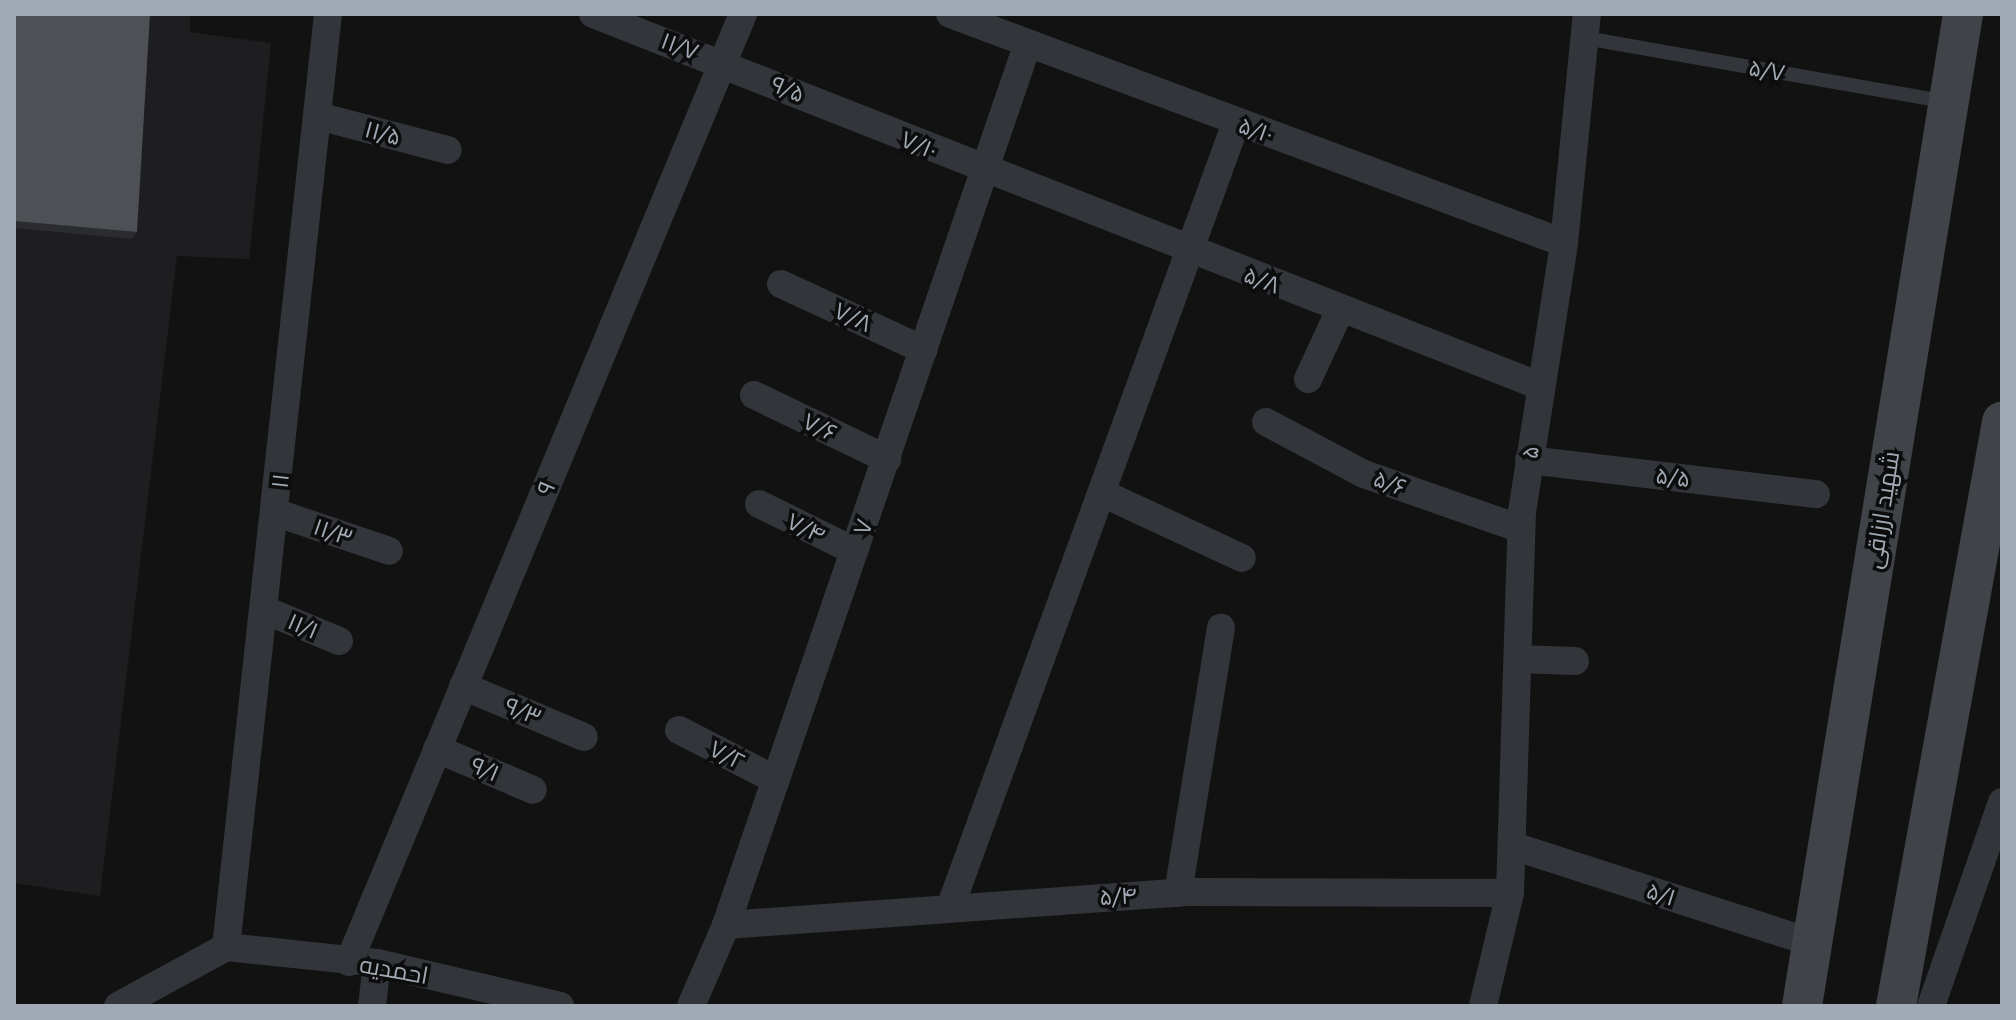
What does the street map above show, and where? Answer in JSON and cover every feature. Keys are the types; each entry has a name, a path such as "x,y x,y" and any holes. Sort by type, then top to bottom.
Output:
{"street":[{"name":"۱۱","path":"226,947 267,611 328,14"},
{"name":"۱۱/۷","path":"593,14 722,62"},
{"name":"۹","path":"349,962 743,14"},
{"name":"۵/۱۰","path":"950,14 1027,46 1564,243"},
{"name":"شهید ارزاقی","path":"1802,1006 1963,14"},
{"name":"۵","path":"1483,1006 1510,893 1521,529 1540,386 1564,243 1586,26"},
{"name":"۷","path":"691,1006 726,925 1027,46"},
{"name":"۹/۵","path":"722,62 853,117"},
{"name":"۱۱/۵","path":"318,116 448,150"},
{"name":"۷/۱۰","path":"853,117 985,173"},
{"path":"951,905 1236,123"},
{"name":"۵/۸","path":"985,173 1540,386"},
{"name":"۷/۸","path":"781,284 924,350"},
{"path":"1308,379 1340,310"},
{"name":"۷/۶","path":"754,395 887,459"},
{"name":"۵/۶","path":"1266,422 1364,474 1521,529"},
{"path":"1896,1006 1996,494 2002,422"},
{"name":"۵/۵","path":"1529,460 1816,494"},
{"path":"1102,493 1242,558"},
{"name":"۷/۴","path":"759,504 854,551"},
{"name":"۱۱/۳","path":"277,513 389,551"},
{"name":"۱۱/۱","path":"267,611 339,641"},
{"path":"1178,893 1221,627"},
{"path":"1518,659 1575,661"},
{"name":"۹/۳","path":"463,686 584,737"},
{"name":"۷/۲","path":"679,730 776,780"},
{"name":"۹/۱","path":"437,749 533,790"},
{"path":"1931,1006 2002,802"},
{"name":"۵/۱","path":"1513,846 1810,942"},
{"name":"۵/۴","path":"726,925 951,905 1178,893 1510,893"},
{"path":"118,1006 226,947"},
{"name":"احمدیه","path":"226,947 377,963 560,1006"},
{"path":"372,1006 377,963"}],"lane":[{"name":"۵/۷","path":"1586,26 1949,102"}],"shaded area":[{"path":"14,14 190,14 190,32 271,43 249,259 177,256 100,896 14,883"}],"building":[{"path":"14,14 150,14 137,232 14,221"}]}
